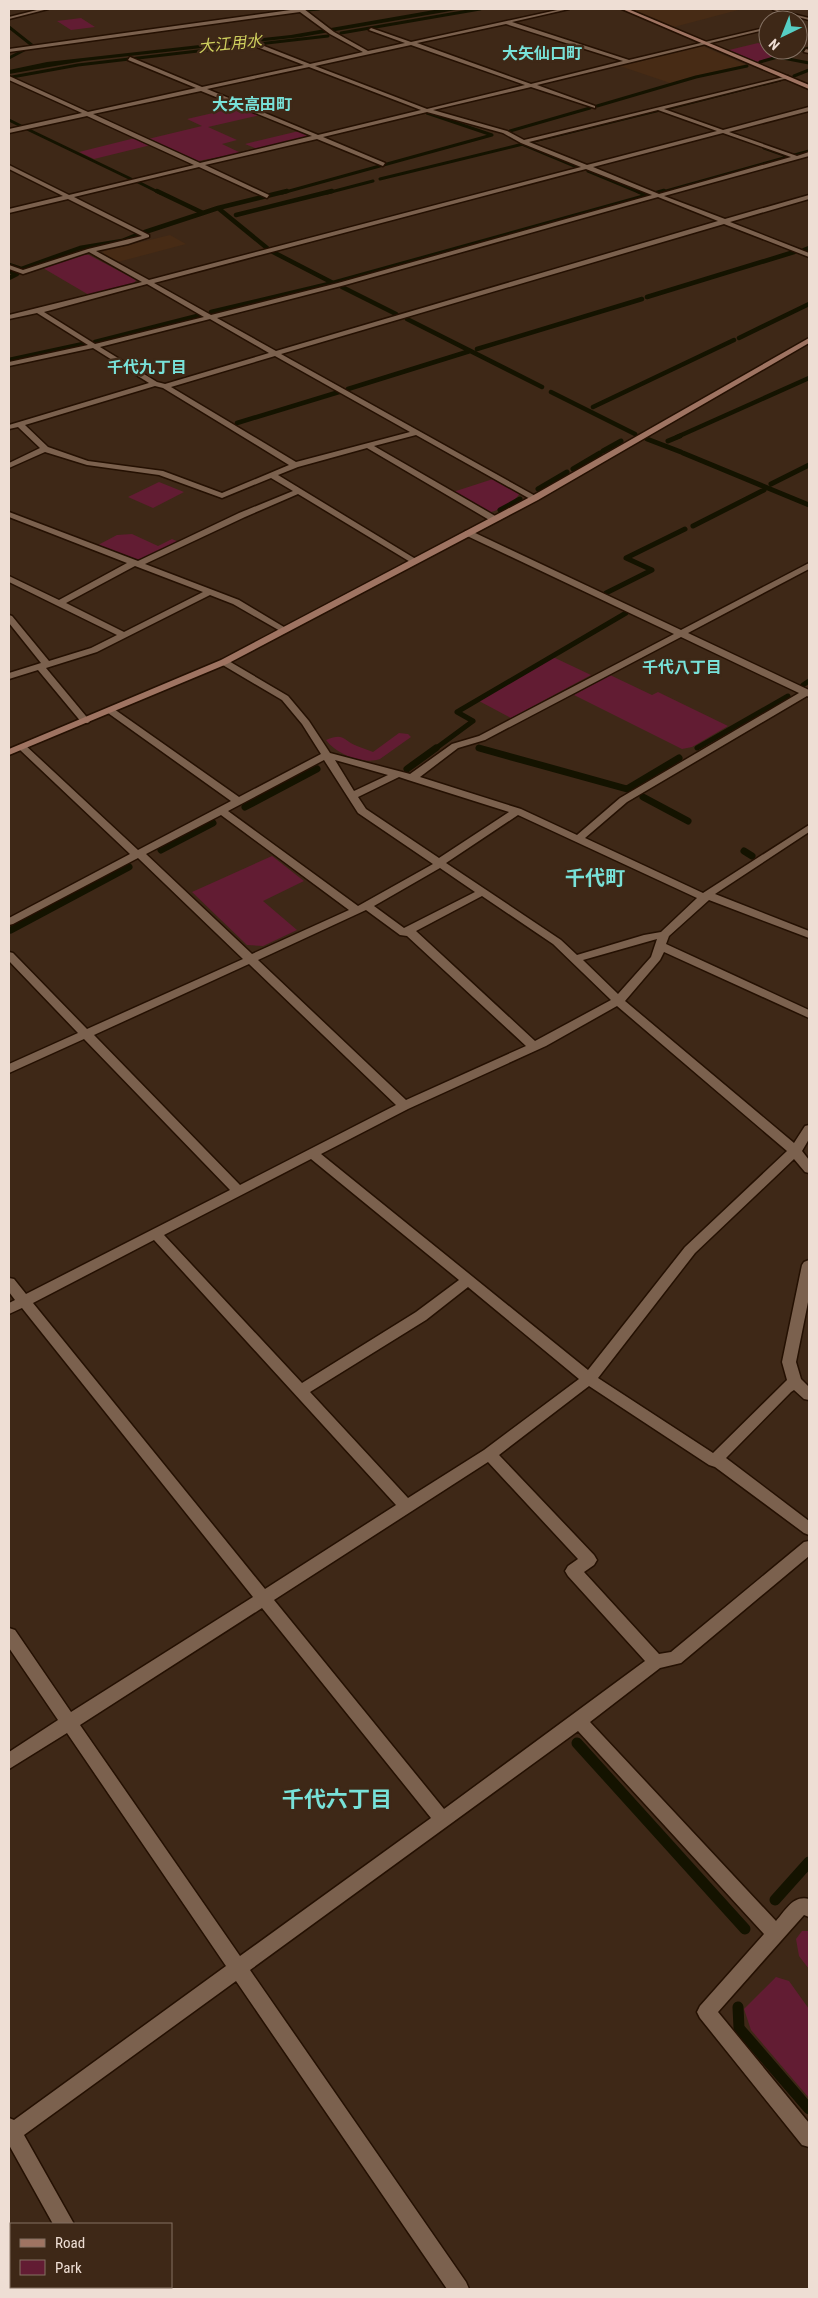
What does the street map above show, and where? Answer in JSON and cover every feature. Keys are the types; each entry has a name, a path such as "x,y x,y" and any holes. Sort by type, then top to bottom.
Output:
{"street":[{"path":"9,18 46,9"},
{"path":"9,50 301,9 332,32 366,52"},
{"path":"9,131 567,9"},
{"path":"624,9 809,87"},
{"path":"775,9 809,18"},
{"path":"506,22 627,61"},
{"path":"371,29 592,107"},
{"path":"9,211 758,30"},
{"path":"259,46 426,110 505,132 523,142 809,254"},
{"path":"130,59 383,164"},
{"path":"523,142 786,77"},
{"path":"9,78 267,196"},
{"path":"659,109 809,162"},
{"path":"9,317 809,109"},
{"path":"9,364 94,346 342,284 656,194 794,156 809,154"},
{"path":"9,268 23,272 90,250 126,243 147,236 10,168"},
{"path":"165,386 809,197"},
{"path":"90,250 535,498"},
{"path":"38,311 155,384 165,386 295,465"},
{"path":"9,752 224,662 535,498 809,340"},
{"path":"9,427 155,384"},
{"path":"20,424 45,449 87,463 160,473 222,496 295,465 417,432"},
{"path":"369,446 494,520"},
{"path":"9,466 45,449"},
{"path":"272,475 415,561"},
{"path":"58,604 136,564 299,491"},
{"path":"9,514 236,602 285,630"},
{"path":"468,533 808,693"},
{"path":"412,778 455,746 482,738 809,566"},
{"path":"9,579 124,635"},
{"path":"9,590 22,586"},
{"path":"9,676 94,650 210,592"},
{"path":"9,618 24,634 44,666 86,721"},
{"path":"224,662 285,698 306,723 362,811 557,942 618,1001 795,1151 809,1169"},
{"path":"578,838 609,810 629,796 642,791 808,693"},
{"path":"111,710 238,801"},
{"path":"22,747 404,1106"},
{"path":"9,922 326,754 412,778 517,811 706,897 809,935"},
{"path":"352,796 398,774"},
{"path":"221,810 362,908 404,933 482,892"},
{"path":"9,1069 250,961 362,908 439,863 517,811"},
{"path":"9,1309 404,1106 533,1046 618,1001 656,958 663,941 706,897 809,828"},
{"path":"408,930 533,1046"},
{"path":"575,960 648,937 663,941 809,1014"},
{"path":"9,955 238,1191"},
{"path":"9,1761 489,1454 589,1379 690,1250 795,1151 809,1129"},
{"path":"312,1153 589,1379 714,1461 716,1459 809,1528"},
{"path":"155,1233 407,1507"},
{"path":"809,1264 789,1362 795,1382 809,1395"},
{"path":"301,1391 421,1316 468,1280"},
{"path":"9,1283 443,1820"},
{"path":"716,1459 786,1388 795,1382"},
{"path":"489,1454 589,1560 573,1571 656,1662"},
{"path":"63,2223 10,2132 443,1820 579,1721 656,1662 675,1658 809,1547"},
{"path":"9,1635 459,2289"},
{"path":"579,1721 776,1934"},
{"path":"809,1908 801,1906 706,2012 809,2138"}],"shaded area":[{"path":"630,9 742,9 674,27"},
{"path":"700,45 746,65 695,76 673,84 617,65"},
{"path":"170,235 186,244 118,262 103,253 104,251"}],"green space":[{"path":"81,18 95,27 71,30 57,21"},
{"path":"758,43 758,60 765,60 757,62 729,50"},
{"path":"239,107 260,115 208,127 237,140 222,144 241,153 198,161 148,139 202,126 187,119"},
{"path":"299,131 308,135 257,149 245,144"},
{"path":"135,138 151,145 94,159 79,152"},
{"path":"82,254 89,255 136,280 134,283 89,295 43,268"},
{"path":"493,479 520,493 510,503 492,512 488,513 453,492"},
{"path":"159,482 184,492 153,508 128,497"},
{"path":"132,534 158,546 172,539 179,542 141,561 98,545 117,535"},
{"path":"553,657 591,675 511,718 479,701"},
{"path":"610,675 652,695 658,692 728,726 692,747 682,749 574,695"},
{"path":"399,733 408,734 411,737 380,759 366,761 343,754 326,740 340,737 373,752"},
{"path":"272,856 304,881 263,901 297,930 263,946 247,945 192,892"},
{"path":"802,1931 809,1931 809,1969 799,1956 796,1939"},
{"path":"776,1977 789,1981 809,2009 809,2098 751,2030 744,2009"}],"water":[{"name":"大江用水","path":"440,9 462,9 301,37 84,61 9,74 9,70 47,62 291,35"}],"waterway":[{"path":"307,10 319,9"},
{"path":"341,33 480,9"},
{"path":"9,27 33,46"},
{"name":"大江用水","path":"12,77 78,65 328,36"},
{"path":"9,58 28,48 35,47"},
{"path":"760,62 809,48"},
{"path":"793,60 809,63"},
{"path":"597,106 696,77 747,66"},
{"path":"794,76 809,70"},
{"path":"666,109 780,80"},
{"path":"510,131 590,108"},
{"path":"530,142 660,110"},
{"path":"282,193 492,135 427,113"},
{"path":"9,120 21,126"},
{"path":"27,129 131,179"},
{"path":"380,179 522,144"},
{"path":"522,144 577,167"},
{"path":"764,148 784,155"},
{"path":"659,193 809,151"},
{"path":"588,171 641,193"},
{"path":"327,193 373,181"},
{"path":"138,182 160,193"},
{"path":"157,191 203,213"},
{"path":"218,208 287,191"},
{"path":"236,215 332,191"},
{"path":"638,191 645,194"},
{"path":"333,283 664,191"},
{"path":"203,213 218,208"},
{"path":"218,208 267,248"},
{"path":"145,232 203,213"},
{"path":"9,265 21,269 80,248 122,241 137,235"},
{"path":"804,250 809,248"},
{"path":"273,252 333,283"},
{"path":"647,297 794,252"},
{"path":"9,271 17,274 9,278"},
{"path":"211,312 333,283"},
{"path":"342,287 396,314"},
{"path":"477,349 642,299"},
{"path":"739,338 809,304"},
{"path":"95,342 201,315"},
{"path":"407,319 542,387"},
{"path":"593,407 734,340"},
{"path":"9,360 83,344"},
{"path":"348,389 470,351"},
{"path":"677,437 809,378"},
{"path":"237,423 339,392"},
{"path":"551,392 635,434"},
{"path":"668,441 680,436"},
{"path":"647,439 681,452"},
{"path":"603,451 621,441"},
{"path":"573,469 600,453"},
{"path":"683,453 809,505"},
{"path":"771,484 809,465"},
{"path":"538,489 567,472"},
{"path":"693,526 764,490"},
{"path":"500,510 520,499"},
{"path":"606,593 652,570 626,558 685,529"},
{"path":"435,749 473,721 457,712 626,613"},
{"path":"803,685 809,681"},
{"path":"697,748 788,696"},
{"path":"407,769 436,748"},
{"path":"482,749 479,748 627,789 679,758"},
{"path":"245,807 317,769"},
{"path":"643,797 688,821"},
{"path":"161,850 213,823"},
{"path":"744,851 752,856"},
{"path":"11,930 129,867"},
{"path":"577,1743 745,1929"},
{"path":"775,1900 809,1862"},
{"path":"738,2007 739,2028 809,2109"}],"district":[{"name":"大矢仙口町","path":"542,53"},
{"name":"大矢高田町","path":"252,104"},
{"name":"千代九丁目","path":"147,367"},
{"name":"千代八丁目","path":"682,667"},
{"name":"千代町","path":"595,878"},
{"name":"千代六丁目","path":"337,1799"}]}
